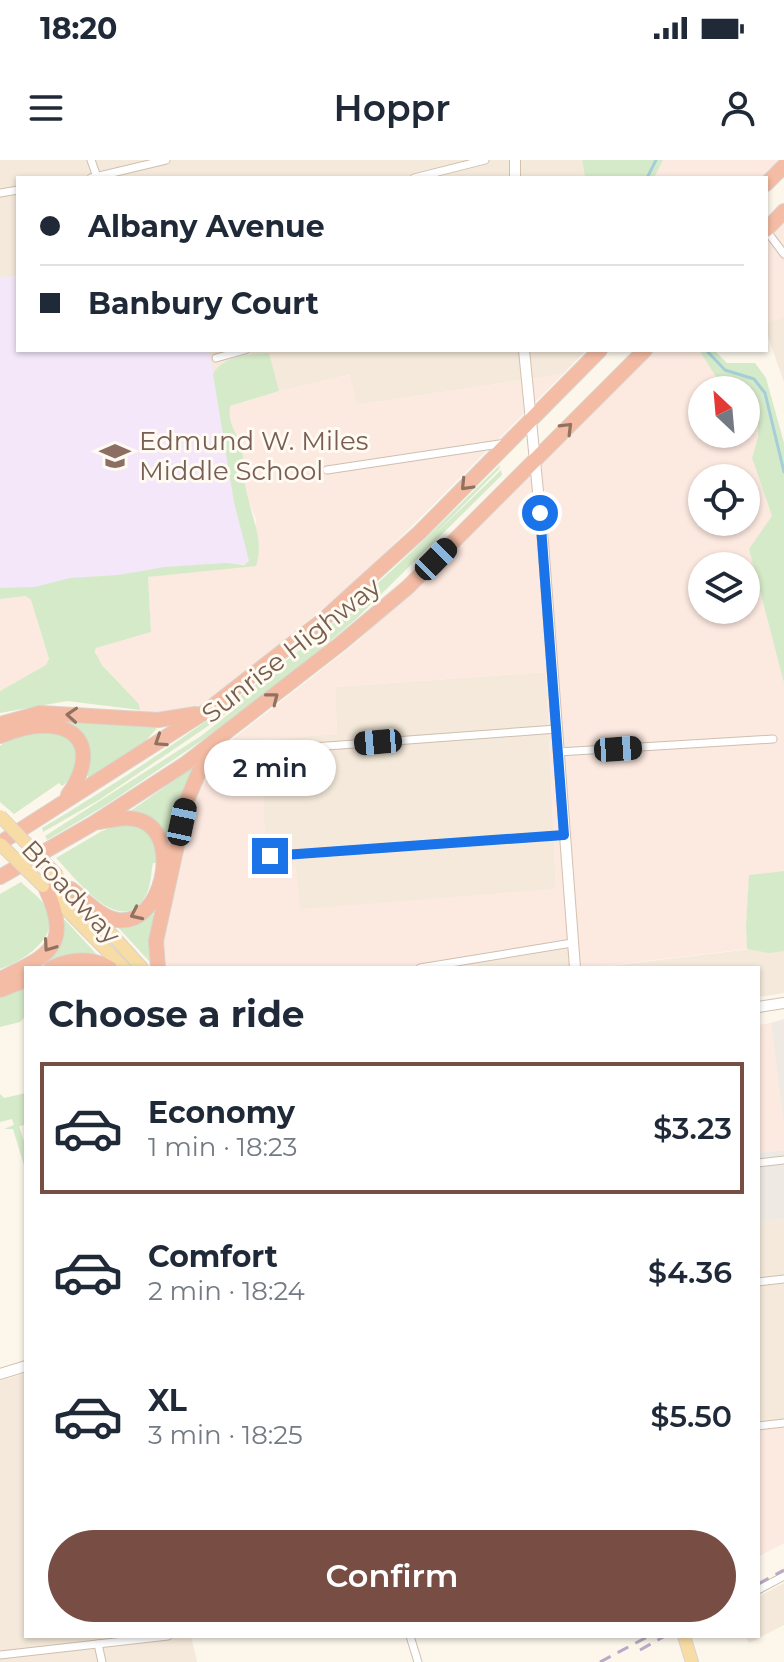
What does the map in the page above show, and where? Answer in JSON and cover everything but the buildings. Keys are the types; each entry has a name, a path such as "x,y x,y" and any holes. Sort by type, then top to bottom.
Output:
{"highway":[{"path":"768,182 784,166"},
{"path":"768,228 784,211"},
{"name":"Sunrise Highway","path":"0,843 205,712 283,653 375,575 598,352"},
{"name":"Sunrise Highway","path":"0,877 94,823 185,764 328,654 408,587 643,352"},
{"path":"0,724 40,713 158,720 205,712"},
{"path":"0,736 49,726 61,728 76,739 83,752 84,769 80,780 61,805"},
{"path":"158,966 156,941 187,800 199,772 229,730"},
{"path":"71,889 106,915 125,920 147,909 158,888 164,853 155,830 134,818 94,823"},
{"path":"28,966 44,955 58,932 58,921 44,888"},
{"path":"57,966 74,960 88,960 104,966"},
{"path":"0,979 24,968"},
{"path":"0,990 24,981"}],"main road":[{"name":"Broadway","path":"0,816 140,966"},
{"name":"Broadway","path":"0,843 122,966"},
{"path":"685,1638 692,1662"}],"street":[{"path":"102,176 166,160"},
{"path":"422,176 485,160"},
{"path":"768,233 784,254"},
{"path":"216,358 238,352"},
{"path":"524,352 536,459 575,966"},
{"path":"327,470 508,442"},
{"path":"259,751 557,729"},
{"path":"558,752 773,739"},
{"path":"270,856 564,835"},
{"path":"432,966 572,943"},
{"path":"760,1007 784,1003"},
{"path":"760,1163 784,1160"},
{"path":"760,1282 784,1279"},
{"path":"0,1374 24,1367"},
{"path":"760,1426 784,1423"},
{"path":"760,1589 784,1576"},
{"path":"0,1655 150,1638"},
{"path":"411,1638 418,1662"},
{"path":"98,1644 102,1662"}],"shaded area":[{"path":"0,160 582,160 585,176 16,176 16,276 0,278"},
{"path":"663,160 779,160 764,176 655,176"},
{"path":"784,220 784,250 780,253 784,263 784,317 768,323 768,236"},
{"path":"784,250 784,382 768,337 768,259"},
{"name":"Edmund W. Miles Middle School","path":"16,276 16,352 209,352 252,563 0,591 0,278"},
{"path":"208,352 584,352 563,374 356,405 349,375 279,391 269,354 213,374"},
{"path":"652,352 700,352 715,376 688,376 688,448 755,448 754,464 688,464 688,536 758,536 750,552 688,552 688,624 760,624 760,591 784,683 784,871 750,875 747,949 604,966 579,966 577,947 478,963 478,966 166,966 160,955 194,798 228,743 357,642","holes":["546,672 556,889 300,909 296,867 266,869 261,740 337,734 335,687"]},
{"path":"563,374 361,577 200,709 173,715 137,711 140,710 139,704 97,659 96,648 151,632 148,577 256,565 256,519 247,498 242,450 228,416 230,406 350,375 357,405"},
{"path":"760,481 772,516 760,533"},
{"path":"27,596 31,600 49,660 47,665 0,691 0,599"},
{"path":"546,672 556,889 299,910 266,869 261,740 337,734 335,687"},
{"path":"784,945 784,993 760,997 760,966 610,966"},
{"path":"578,947 579,966 478,966 477,963"},
{"path":"784,1019 784,1125 771,1023"},
{"path":"771,1023 784,1125 784,1150 760,1153 760,1025"},
{"path":"784,1150 784,1218 760,1223 760,1153"},
{"path":"784,1218 784,1427 760,1430 760,1223"},
{"path":"24,1374 24,1638 191,1638 197,1662 0,1662 0,1381"},
{"path":"784,1427 784,1543 760,1556 760,1430"},
{"path":"784,1583 784,1625 760,1637 760,1596"}],"green space":[{"path":"582,160 663,160 655,176 585,176"},
{"path":"700,352 716,352 727,363 755,363 766,378 784,443 784,683 760,591 760,552 750,552 749,549 772,516 760,481 760,464 754,464 755,448 760,448 760,376 715,376"},
{"path":"269,353 279,391 230,406 229,412 243,454 246,492 257,531 259,548 256,566 148,577 151,632 96,648 95,652 102,665 139,704 140,710 67,701 0,713 0,691 46,665 49,659 31,600 26,596 0,599 0,588 35,587 70,578 119,575 165,567 226,563 244,565 249,561 234,502 213,374 230,360"},
{"path":"500,465 432,537 501,470 502,475 356,619 308,660 213,733 106,805 47,840 45,836 201,736 245,701 99,800 43,832 42,828 194,730 301,649 378,583"},
{"path":"64,721 157,728 142,745 89,779 68,722"},
{"path":"53,730 72,740 81,763 71,779 62,786 59,783 14,814 0,802 0,746 6,738"},
{"path":"199,763 174,840 164,840 129,812"},
{"path":"120,824 139,826 154,839 157,863 153,863 147,893 137,907 125,911 112,909 100,902 56,858"},
{"path":"784,871 784,951 769,953 747,949 749,875"},
{"path":"21,882 44,904 50,926 46,936 30,953 0,969 0,894"},
{"path":"158,903 153,915 157,919 152,960 149,961 114,923"},
{"path":"63,920 99,957 47,963 45,960"},
{"path":"24,985 24,1018 20,1022 0,1027 0,994"},
{"path":"24,1093 24,1125 19,1126 24,1142 24,1165 13,1129 4,1129 14,1125 12,1119 0,1122 0,1094 4,1098"}],"waterway":[{"path":"648,176 656,160"},
{"path":"708,352 725,370 754,379 765,393 784,472"}],"railway":[{"path":"760,1583 784,1570"},
{"path":"600,1662 645,1638"},
{"path":"640,1650 661,1638"}],"place":[{"name":"Edmund W. Miles Middle School","path":"115,456"}],"route":[{"path":"270,856 564,835 540,513"}]}
